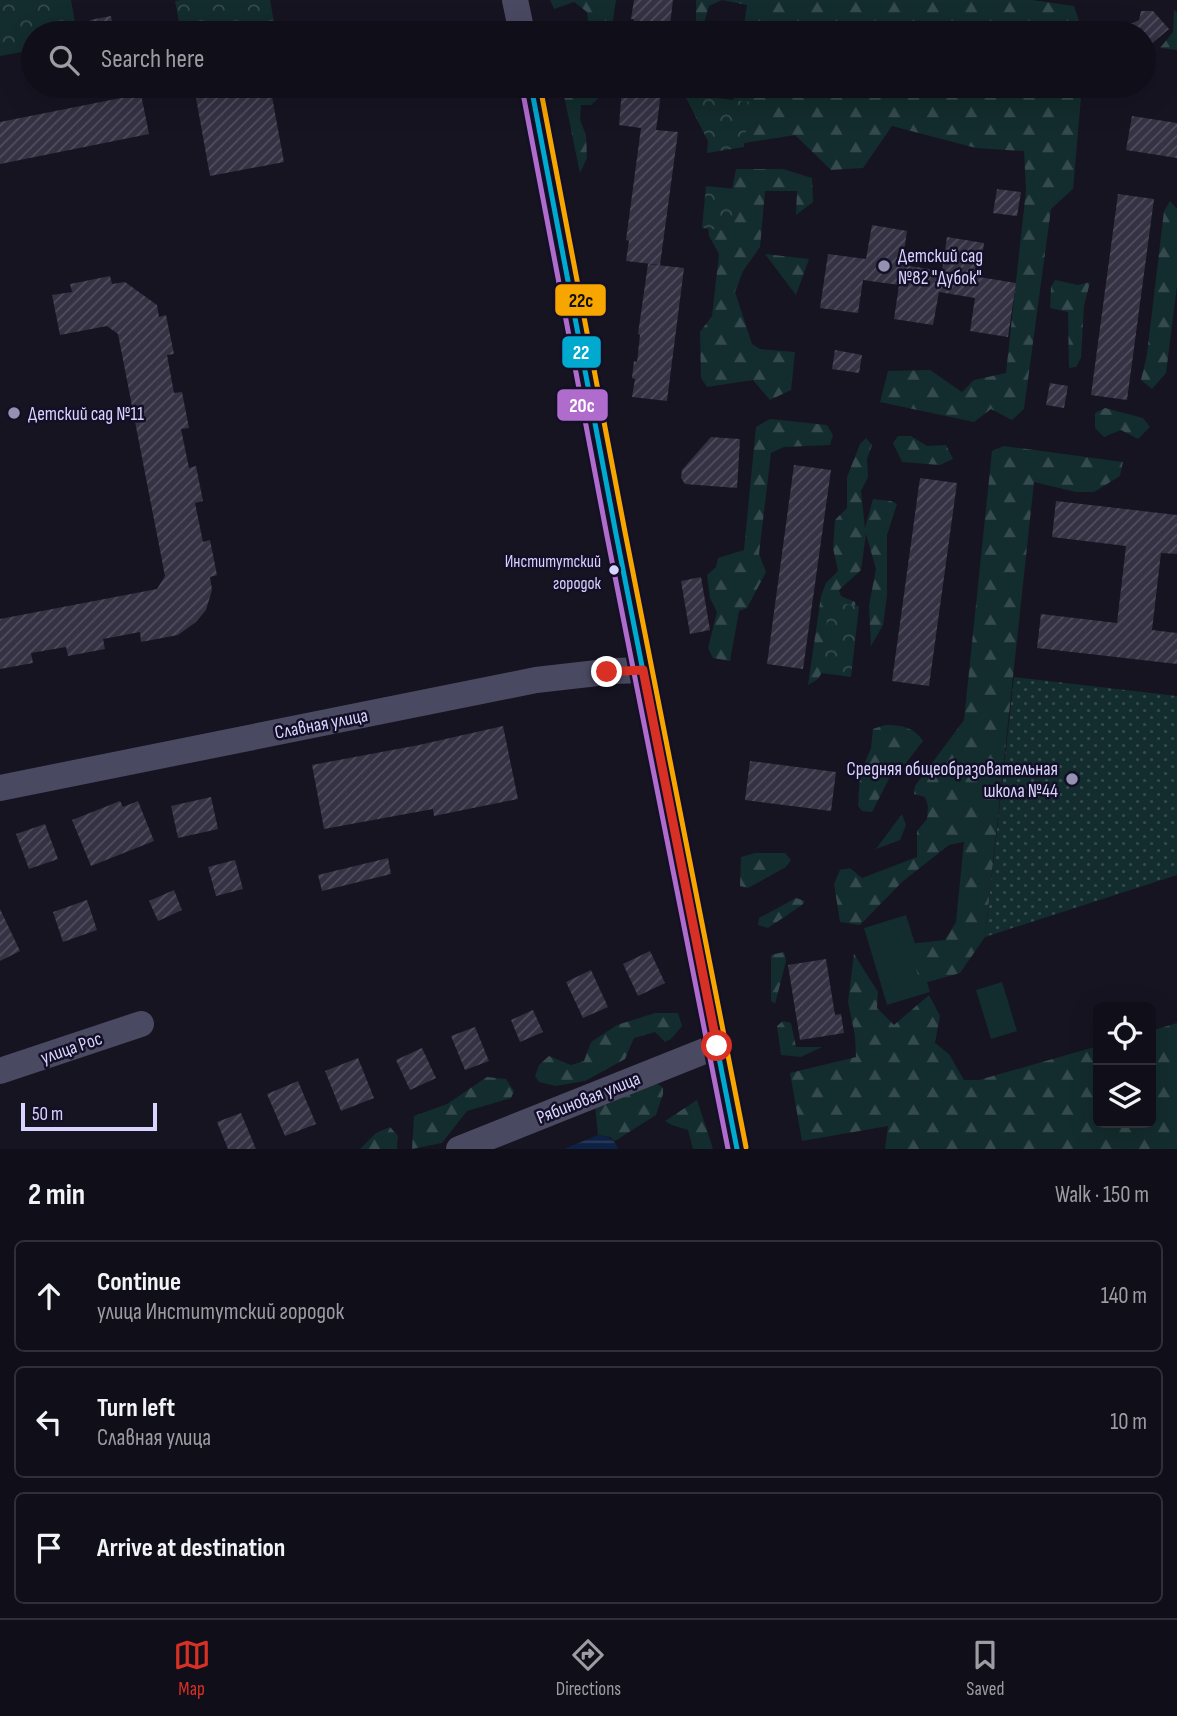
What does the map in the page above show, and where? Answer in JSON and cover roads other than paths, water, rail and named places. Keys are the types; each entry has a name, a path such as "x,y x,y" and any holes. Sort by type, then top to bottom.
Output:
{"street":[{"path":"515,0 519,21"},
{"path":"533,98 737,1149"},
{"name":"Славная улица","path":"0,788 536,680 643,670"},
{"name":"улица Рос","path":"0,1071 141,1024"},
{"name":"Рябиновая улица","path":"459,1149 717,1046"}],"water":[{"path":"598,1135 611,1139 618,1149 564,1149"}],"place":[{"name":"Детский сад №82 \"Дубок\"","path":"884,266"},
{"name":"Детский сад №11","path":"14,413"},
{"name":"Институтский городок","path":"614,570"},
{"name":"Средняя общеобразовательная школа №44","path":"1072,779"}]}
